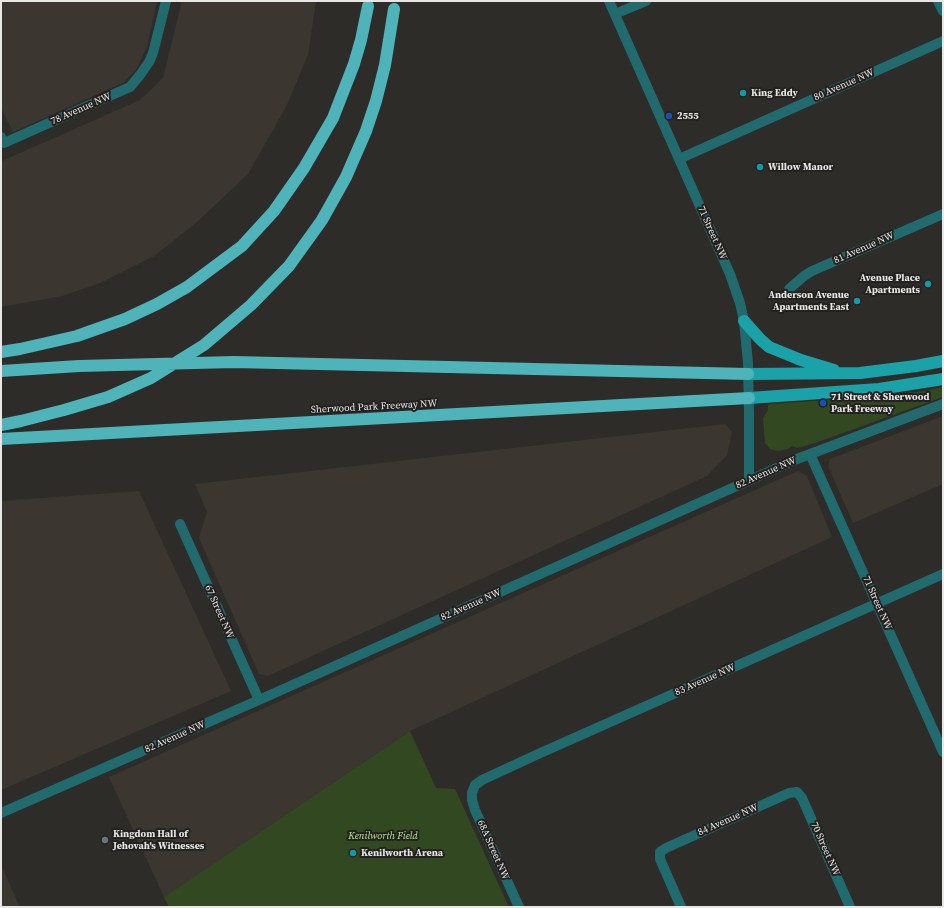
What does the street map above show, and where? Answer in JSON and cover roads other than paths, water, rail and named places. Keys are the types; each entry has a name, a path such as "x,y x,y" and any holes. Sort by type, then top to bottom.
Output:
{"highway":[{"path":"1,352 77,336 125,319 157,304 187,287 242,246 274,210 304,168 333,118 354,64 361,40 368,4"},
{"path":"1,425 64,410 108,397 151,378 204,344 251,305 289,266 322,220 346,177 366,131 376,101 385,65 394,5"},
{"path":"1,371 79,366 234,362 748,374"},
{"name":"Sherwood Park Freeway NW","path":"1,439 749,398"}],"main road":[{"path":"744,321 769,347 801,360 845,373"},
{"path":"748,374 845,373 884,370 943,361"},
{"path":"749,398 880,389 943,379"}],"street":[{"name":"78 Avenue NW","path":"2,140 130,87 149,62 153,53 166,1"},
{"name":"71 Street NW","path":"609,1 730,274 740,303 744,321 748,362 749,480"},
{"path":"615,14 646,1"},
{"path":"938,1 943,11"},
{"name":"80 Avenue NW","path":"679,159 943,41"},
{"name":"81 Avenue NW","path":"789,289 812,271 943,214"},
{"name":"82 Avenue NW","path":"1,813 258,700 749,480 810,454 943,404"},
{"name":"71 Street NW","path":"810,454 943,752"},
{"name":"67 Street NW","path":"180,524 258,700"},
{"name":"83 Avenue NW","path":"472,793 475,786 482,780 943,574"},
{"name":"84 Avenue NW","path":"681,907 660,859 660,852 789,793 797,792"},
{"name":"70 Street NW","path":"797,792 802,798 850,907"},
{"name":"68A Street NW","path":"472,793 472,800 475,810 519,907"}],"place":[{"name":"King Eddy","path":"743,93"},
{"name":"2555","path":"669,116"},
{"name":"Willow Manor","path":"760,167"},
{"name":"Avenue Place Apartments","path":"928,284"},
{"name":"Anderson Avenue Apartments East","path":"857,301"},
{"name":"71 Street & Sherwood Park Freeway","path":"823,403"},
{"name":"Kingdom Hall of Jehovah's Witnesses","path":"105,840"},
{"name":"Kenilworth Arena","path":"353,853"}],"park label":[{"name":"Kenilworth Field","path":"383,836"}]}
